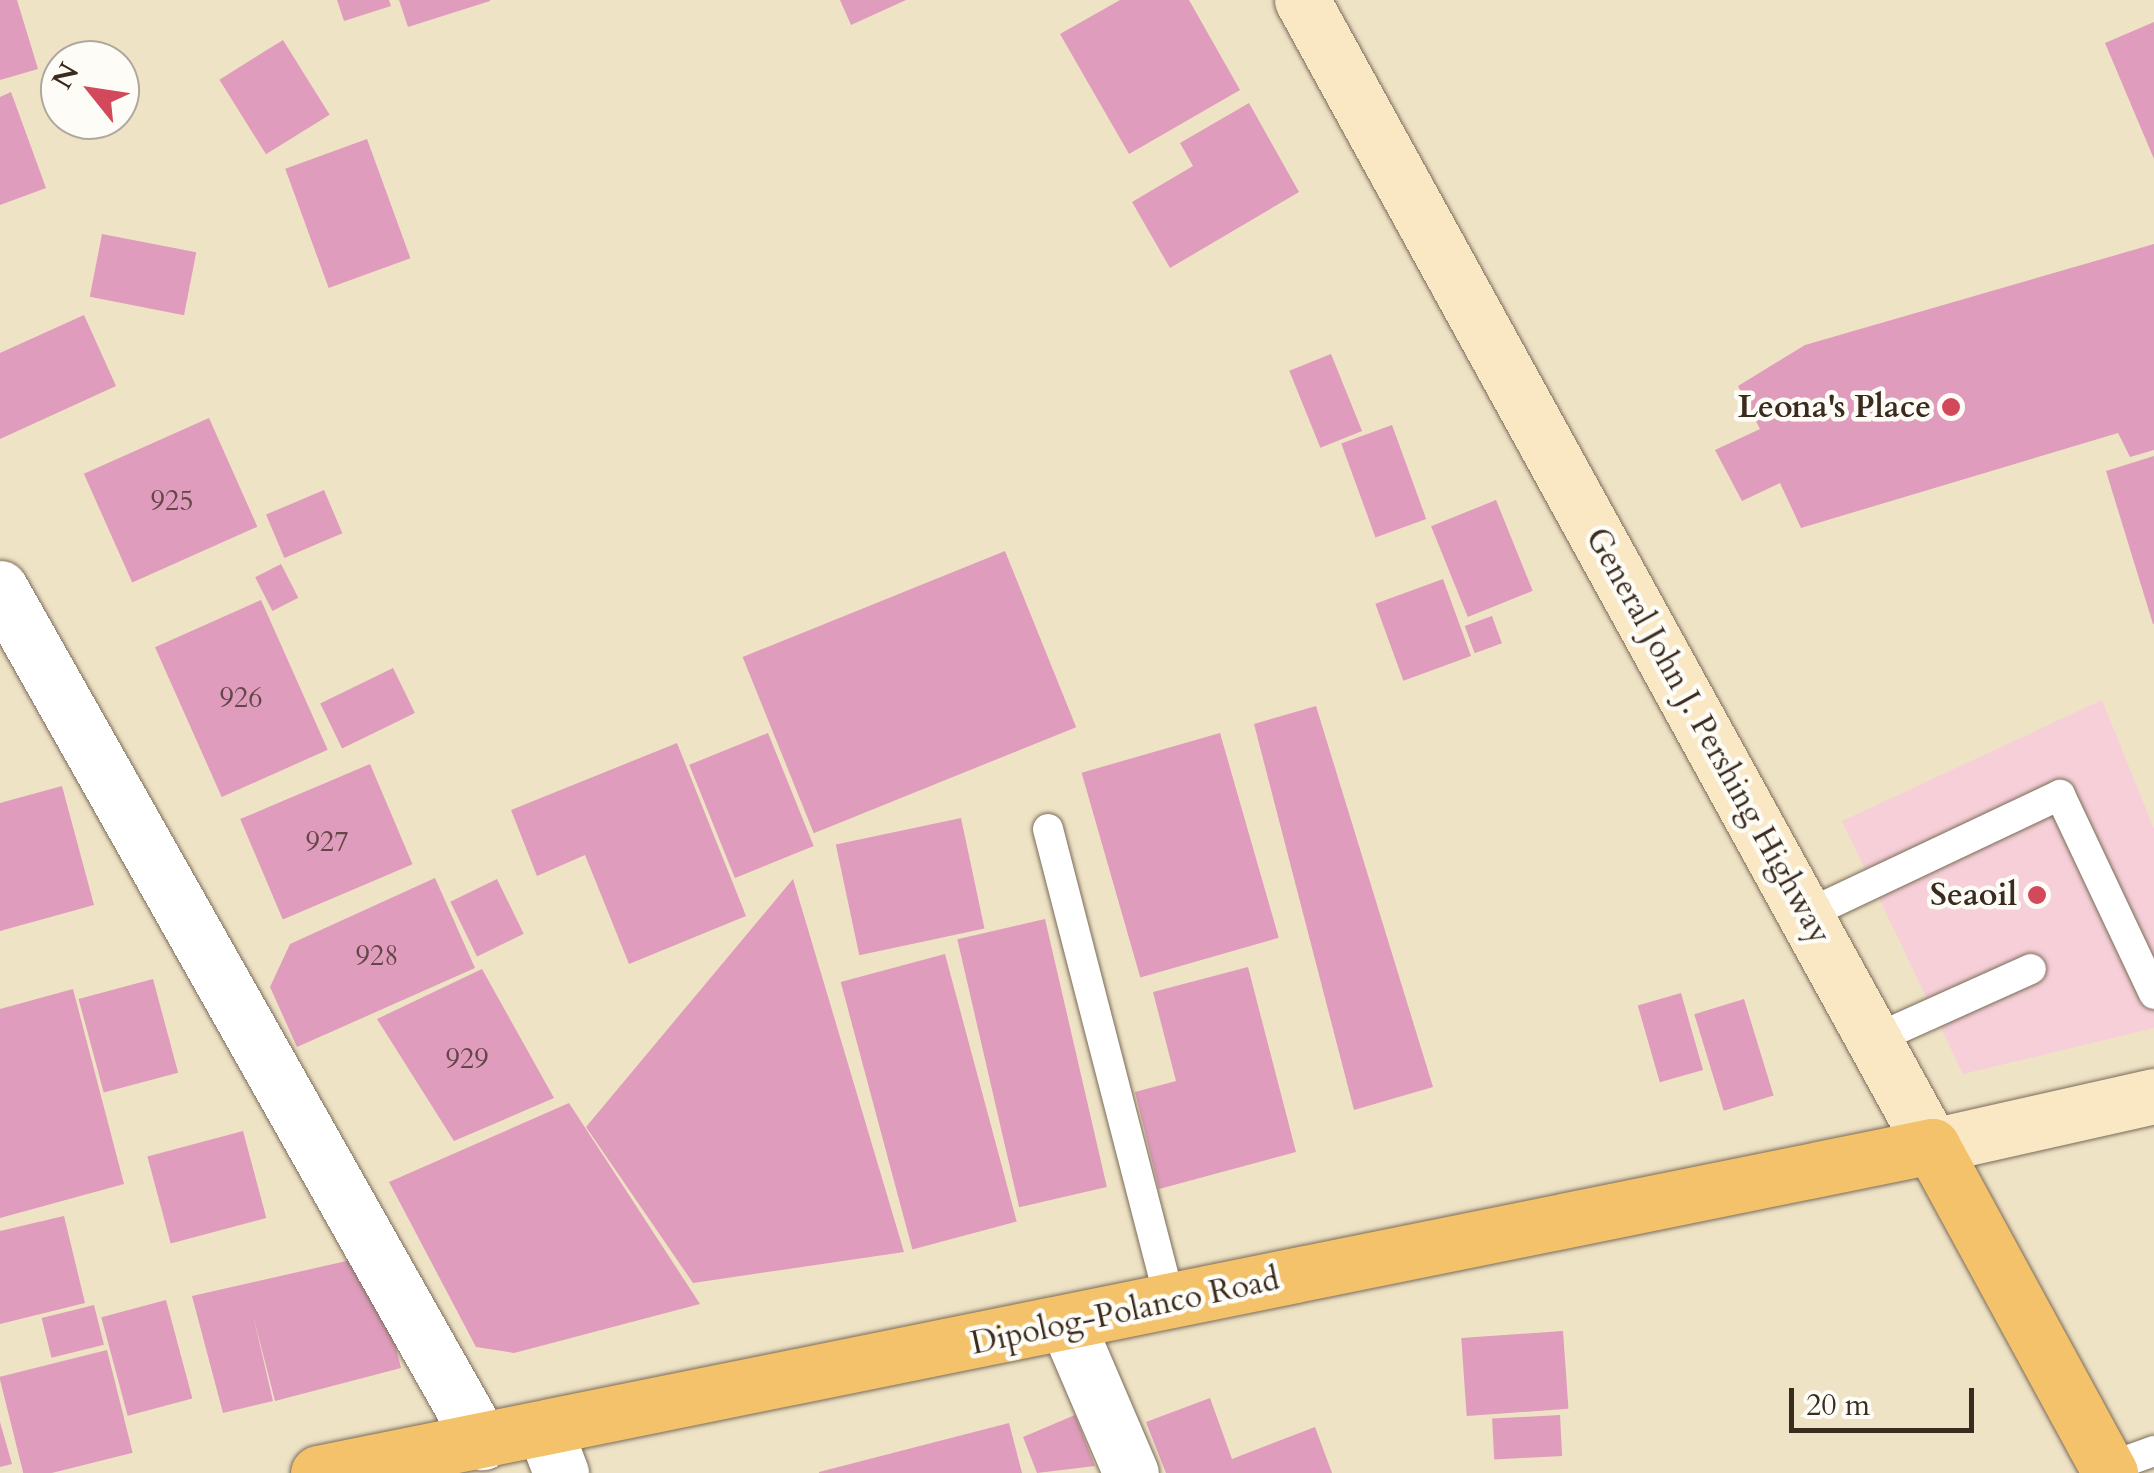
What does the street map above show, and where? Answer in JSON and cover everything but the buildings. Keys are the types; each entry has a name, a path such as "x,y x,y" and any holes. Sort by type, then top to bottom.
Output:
{"highway":[{"name":"Dipolog-Polanco Road","path":"318,1473 482,1442 553,1452 1067,1324 1932,1146"},
{"name":"General John J. Pershing Highway","path":"1932,1146 2124,1464"}],"main road":[{"name":"General John J. Pershing Highway","path":"1302,0 1932,1146"},
{"path":"1932,1146 2154,1096"}],"street":[{"path":"0,588 482,1442"},
{"path":"1067,1324 1131,1473"}],"lane":[{"path":"1806,915 2060,795 2110,934 2154,994"},
{"path":"1048,828 1171,1303"},
{"path":"1873,1040 2032,969"}],"shaded area":[{"path":"2102,700 2154,829 2154,1028 1963,1074 1842,821"}],"place":[{"name":"Leona's Place","path":"1951,407"},
{"name":"Seaoil","path":"2037,895"}]}
